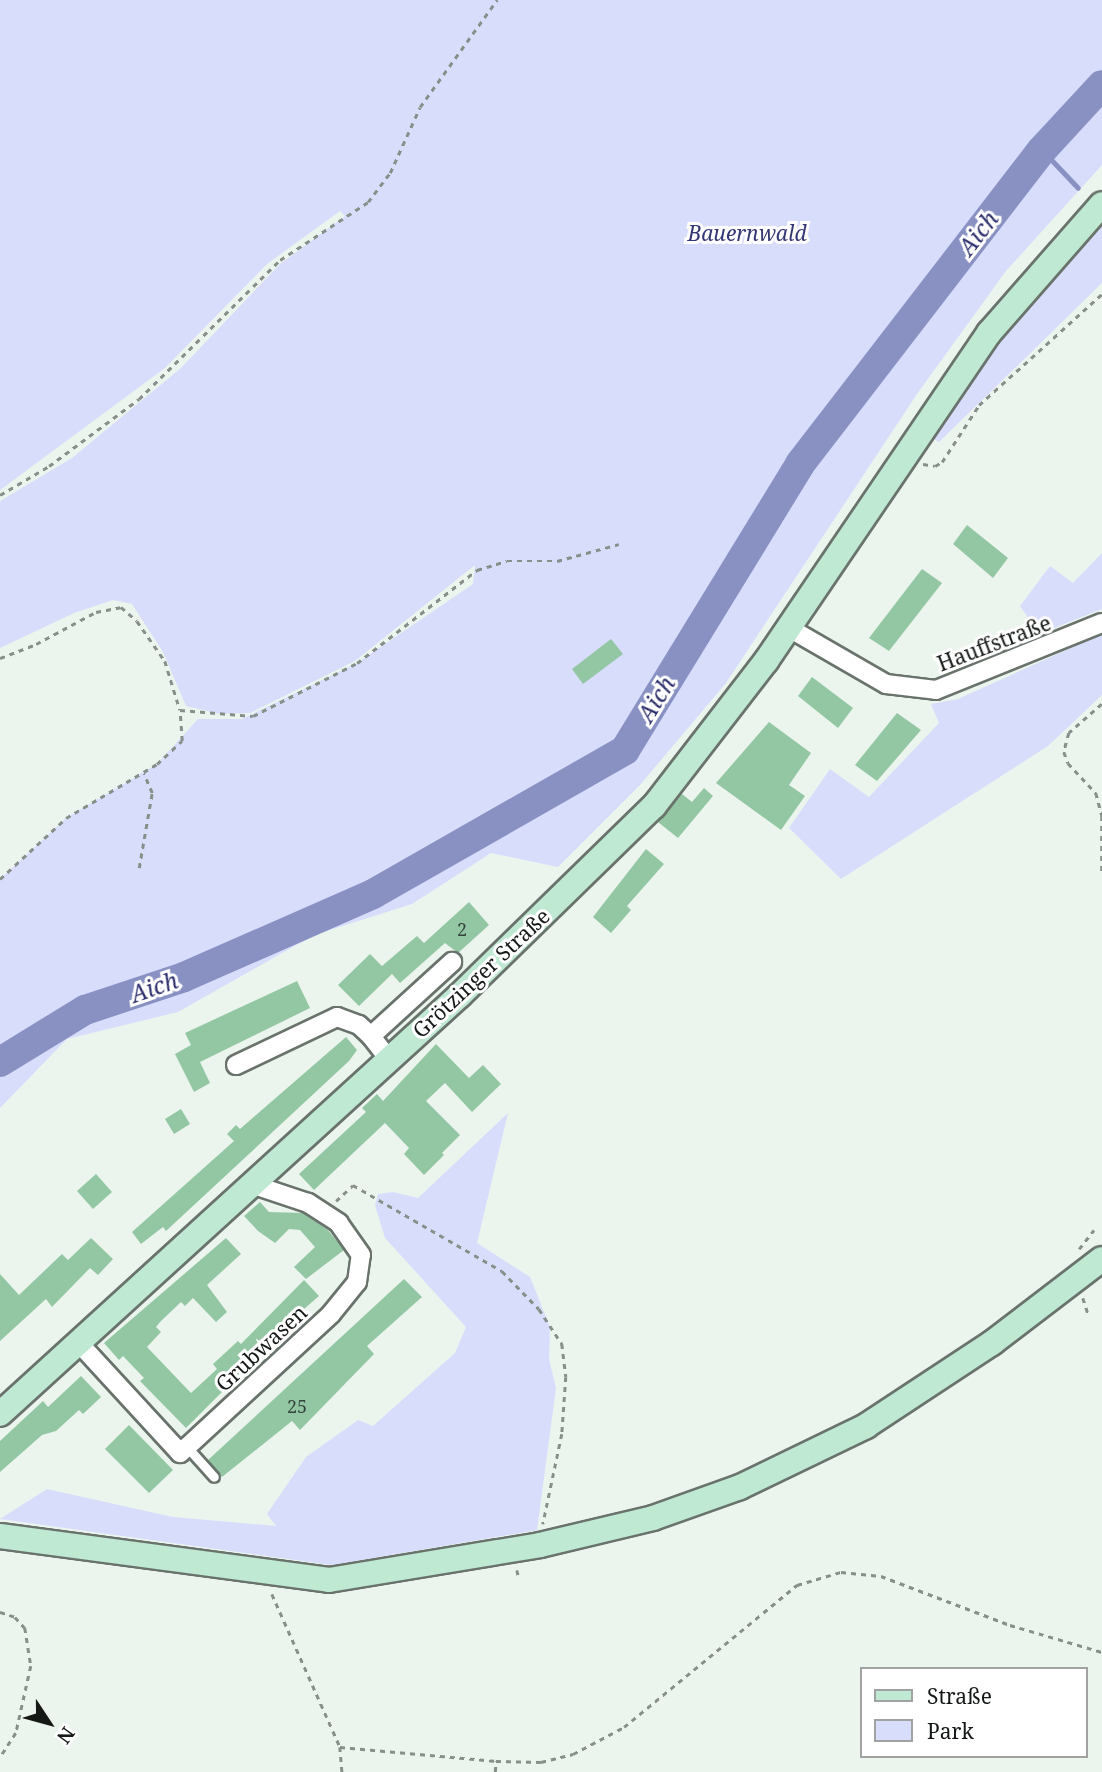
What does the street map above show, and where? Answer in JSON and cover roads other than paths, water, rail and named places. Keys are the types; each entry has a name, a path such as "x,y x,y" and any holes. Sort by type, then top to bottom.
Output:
{"main road":[{"name":"Grötzinger Straße","path":"0,1414 251,1185 631,831 687,768 789,628 989,333 1102,204"},
{"path":"12,1538 328,1580 540,1545 653,1518 806,1457 930,1386 1102,1259"}],"street":[{"name":"Hauffstraße","path":"789,628 886,684 936,690 1102,623"},
{"path":"371,1036 452,962"},
{"path":"236,1065 337,1017 359,1025 388,1058"},
{"name":"Grubwasen","path":"187,1447 351,1295 361,1255 325,1211 251,1185"},
{"path":"78,1342 180,1452 187,1447"}],"lane":[{"path":"187,1447 214,1477"}],"waterway":[{"name":"Aich","path":"0,1062 85,1010 184,977 373,894 625,750 800,464 1042,150 1102,85"},
{"path":"1042,150 1078,188"}],"park label":[{"name":"Bauernwald","path":"747,233"}]}
